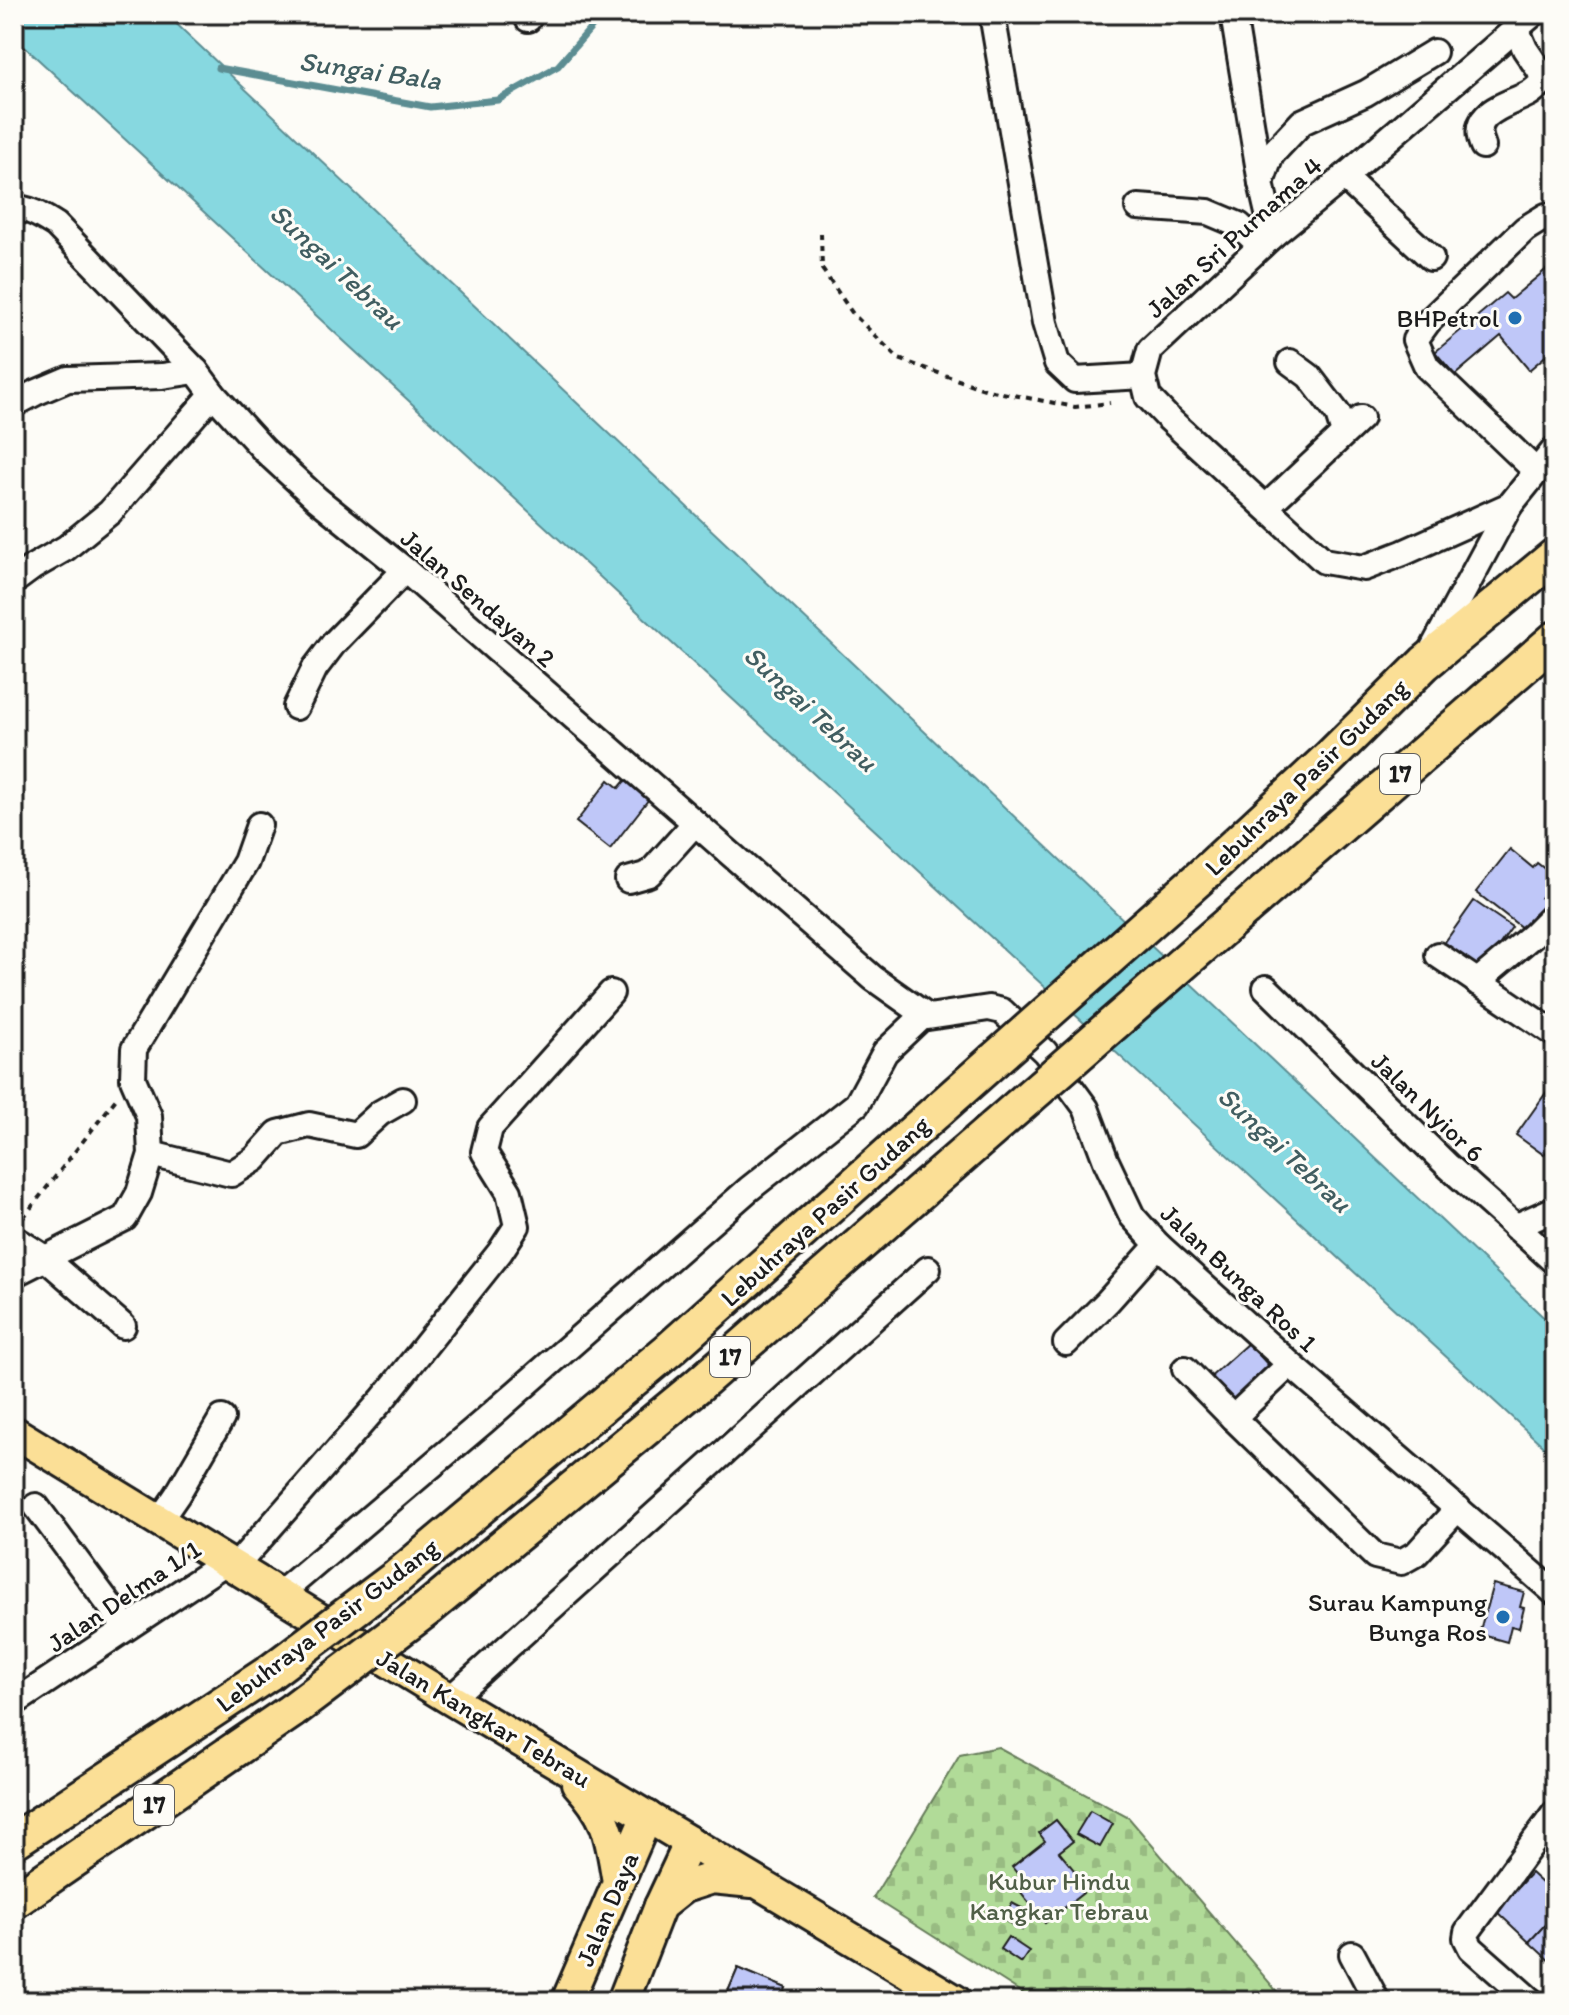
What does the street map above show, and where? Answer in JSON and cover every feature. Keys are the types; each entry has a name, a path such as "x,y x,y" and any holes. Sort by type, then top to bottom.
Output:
{"highway":[{"name":"Lebuhraya Pasir Gudang","path":"14,1841 269,1673 397,1577 671,1348 1206,872 1328,759 1425,663 1555,556"},
{"name":"Lebuhraya Pasir Gudang","path":"14,1901 293,1710 427,1609 696,1387 1555,639"}],"main road":[{"name":"Jalan Kangkar Tebrau","path":"14,1432 450,1699 956,2001"},
{"path":"560,1764 593,1800 603,1816 618,1882"},
{"name":"Jalan Daya","path":"567,2001 647,1816"},
{"name":"Jalan Daya","path":"623,2001 660,1906 690,1842"},
{"path":"660,1906 684,1887 712,1878 758,1882"}],"street":[{"path":"992,14 1045,323 1057,363 1075,380 1146,387 1168,418 1324,561 1364,568 1510,505"},
{"path":"1233,14 1261,183 1267,240"},
{"path":"1483,146 1478,135 1481,123 1489,114 1531,93 1543,82 1540,71 1525,49 1524,21"},
{"name":"Jalan Sri Purnama 4","path":"1146,387 1150,350 1267,240 1524,21"},
{"path":"1261,183 1271,155 1302,122 1378,86 1434,52"},
{"path":"1344,177 1431,258"},
{"path":"1138,207 1208,212 1267,240"},
{"name":"Jalan Sendayan 2","path":"14,208 39,214 56,225 196,371 264,450 317,499 405,570 873,978 924,1015"},
{"path":"1536,471 1427,367 1415,340 1428,322 1525,229 1546,216 1555,224"},
{"path":"1266,507 1353,426 1338,414 1309,376 1290,362"},
{"path":"14,404 68,379 162,376 196,371"},
{"path":"14,581 66,548 110,512 213,394"},
{"path":"1425,663 1510,505 1555,449"},
{"path":"296,707 315,668 334,643 405,570"},
{"path":"628,880 649,874 695,823"},
{"path":"14,1274 125,1218 139,1193 151,1154 149,1116 133,1079 134,1049 246,862 259,825"},
{"path":"1477,982 1555,913"},
{"path":"1438,955 1555,1034"},
{"name":"Jalan Nyior 6","path":"1266,988 1448,1166 1555,1262"},
{"name":"Jalan Delma 1/1","path":"14,1703 126,1627 230,1564 382,1400 500,1252 517,1226 509,1192 484,1152 490,1128 611,993"},
{"name":"Jalan Bunga Ros 1","path":"924,1015 933,1017 989,1008 1002,1011 1045,1052 1086,1108 1132,1216 1158,1245 1290,1364 1555,1593"},
{"path":"280,1594 483,1422 749,1189 857,1104 885,1052 924,1015"},
{"path":"151,1154 231,1174 255,1159 278,1133 309,1125 356,1135 380,1113 403,1100"},
{"path":"1515,1227 1555,1209"},
{"path":"19,1228 45,1258 123,1326"},
{"path":"1066,1343 1158,1245"},
{"path":"450,1699 928,1269"},
{"path":"1233,1418 1290,1364"},
{"path":"1185,1369 1375,1556 1401,1562 1417,1553 1458,1508"},
{"path":"159,1521 222,1418"},
{"path":"36,1506 126,1627"},
{"path":"1531,2001 1471,1948 1466,1938 1467,1932 1555,1813"},
{"path":"1352,1954 1377,2001"}],"path":[{"path":"821,233 822,269 853,314 899,359 987,390 1075,407 1146,387"},
{"path":"19,1228 133,1079"}],"green space":[{"name":"Kubur Hindu Kangkar Tebrau","path":"998,1747 1129,1818 1285,2001 1035,2001 873,1898 960,1755"}],"water":[{"name":"Sungai Tebrau","path":"14,14 166,14 1555,1328 1555,1457 14,37"}],"building":[{"name":"BHPetrol","path":"1548,268 1555,276 1555,348 1529,370 1501,336 1455,375 1435,352 1505,293 1511,299"},
{"path":"629,776 652,795 610,849 576,822 609,780 619,788"},
{"path":"1510,849 1533,868 1537,863 1555,877 1541,898 1553,907 1531,935 1476,892"},
{"path":"1474,901 1512,927 1475,979 1438,952"},
{"path":"1555,1080 1555,1140 1544,1155 1516,1135"},
{"path":"1248,1343 1270,1367 1229,1406 1206,1381"},
{"name":"Surau Kampung Bunga Ros","path":"1493,1584 1524,1592 1519,1628 1511,1626 1507,1642 1479,1634"},
{"path":"1090,1811 1113,1824 1100,1847 1076,1834"},
{"path":"1056,1820 1073,1841 1059,1852 1079,1876 1073,1881 1083,1893 1045,1923 1013,1882 1020,1877 1012,1867 1045,1841 1039,1833"},
{"path":"1531,1873 1555,1895 1555,1914 1529,1942 1496,1911"},
{"path":"1012,1903 1031,1913 1022,1930 1003,1919"},
{"path":"1555,1914 1555,1966 1529,1942"},
{"path":"1008,1937 1029,1951 1021,1963 1000,1949"},
{"path":"738,1968 786,1988 780,2001 724,2001"},
{"path":"738,1968 786,1988 780,2001 724,2001"}],"waterway":[{"name":"Sungai Bala","path":"218,68 430,107 498,100 558,66 603,14"}],"place":[{"name":"BHPetrol","path":"1515,318"},
{"name":"Surau Kampung Bunga Ros","path":"1503,1617"}]}
